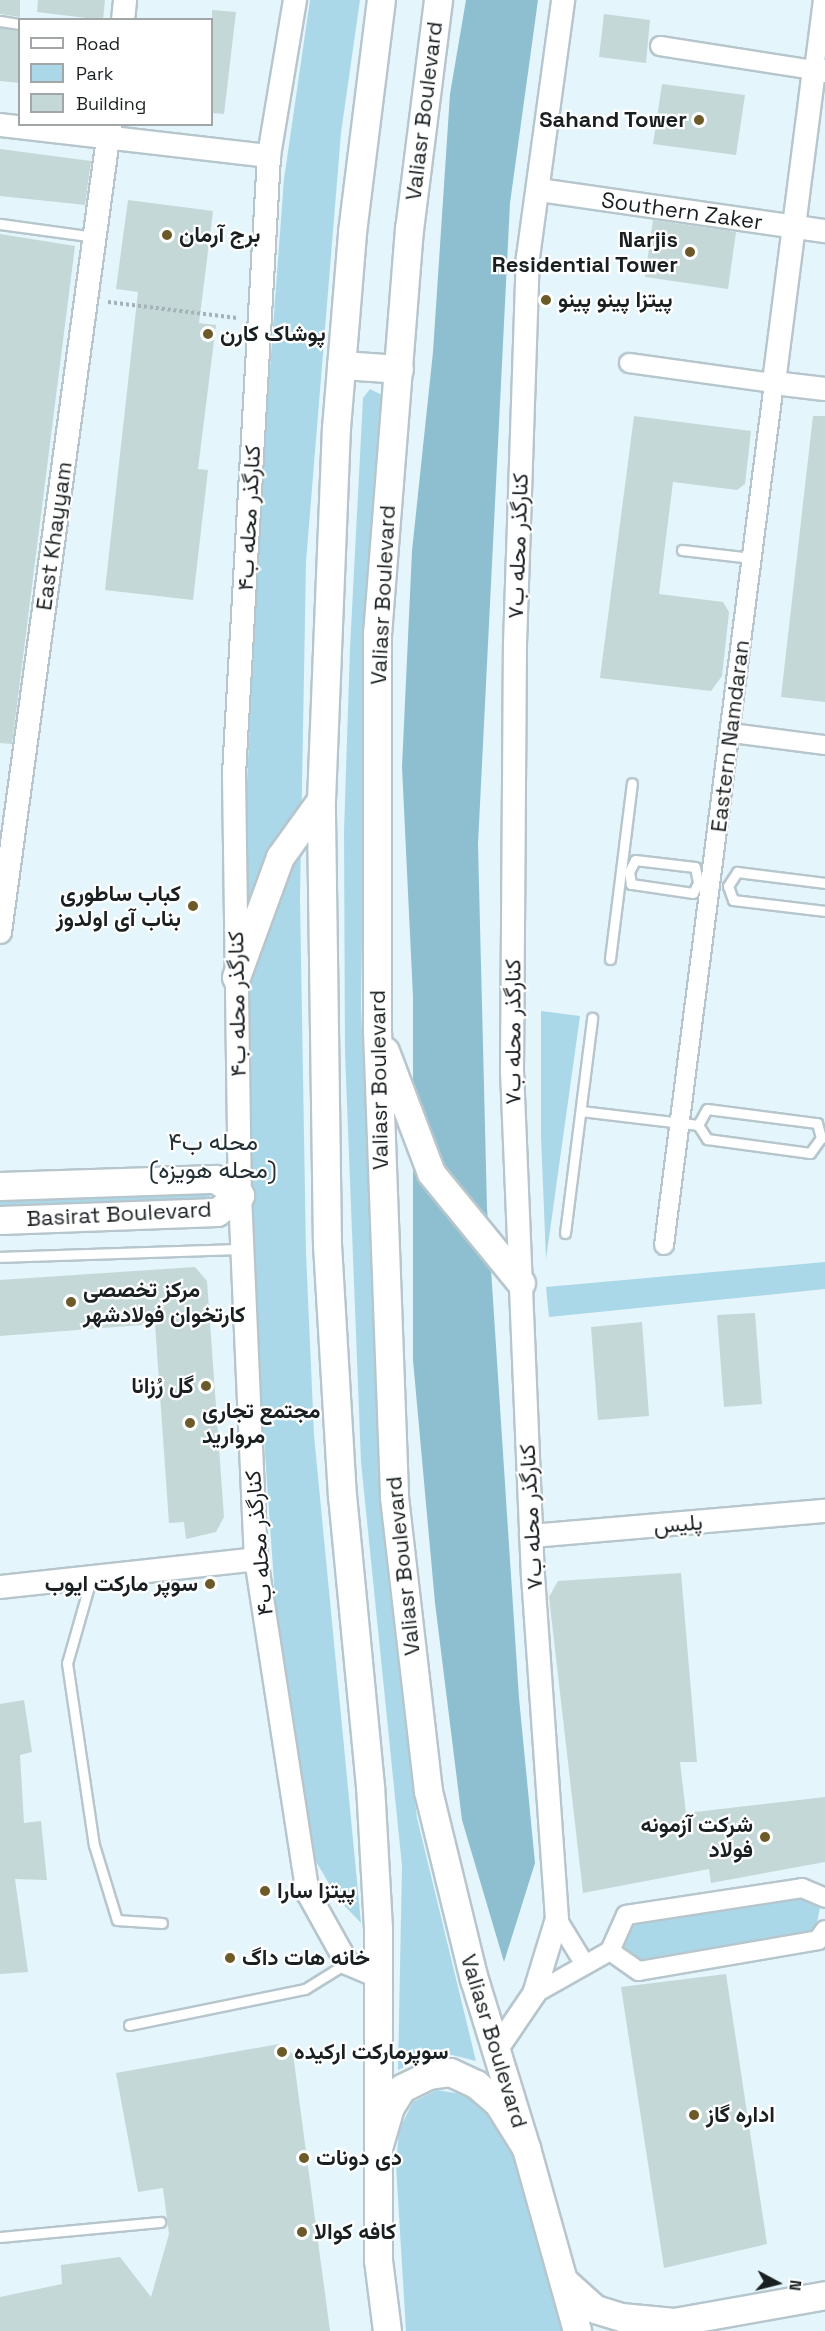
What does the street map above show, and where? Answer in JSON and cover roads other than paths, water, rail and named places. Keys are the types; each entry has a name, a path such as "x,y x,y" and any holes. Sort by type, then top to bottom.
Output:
{"main road":[{"path":"381,0 341,365 321,800 327,1245 342,1497 370,1786 378,1976 378,2148 382,2289 387,2331"},
{"name":"Valiasr Boulevard","path":"438,0 409,228 377,633 377,1030 394,1497 423,1756 433,1813 496,2050 526,2148"},
{"path":"341,365 399,369"},
{"path":"236,977 280,857 321,800"},
{"path":"377,1030 431,1173 521,1283"},
{"name":"Basirat Boulevard","path":"0,1186 215,1179 240,1195 217,1212 0,1220"},
{"path":"378,2148 390,2107 402,2088 429,2075 450,2072 476,2084 498,2103 526,2148 577,2331"},
{"path":"565,2282 618,2324 674,2322 825,2295"},
{"path":"374,2331 382,2289"}],"street":[{"path":"123,18 126,0"},
{"name":"کنارگذر محله ب۴","path":"295,0 269,156 234,775 240,1195 256,1559 308,1893 347,1963"},
{"name":"کنارگذر محله ب۷","path":"496,2050 534,1994 557,1919 531,1536 512,1070 515,644 528,257 539,190 563,0"},
{"path":"660,46 820,71 823,0"},
{"name":"Eastern Namdaran","path":"664,1245 689,1124 712,885 791,227 820,71"},
{"path":"0,125 109,132 269,156"},
{"name":"East Khayyam","path":"0,932 109,132"},
{"name":"Southern Zaker","path":"539,190 825,231"},
{"path":"629,363 825,389"},
{"path":"732,733 825,745"},
{"name":"پلیس","path":"531,1536 825,1511"},
{"path":"0,1587 256,1559"},
{"path":"534,1994 584,1963 610,1951 626,1915 802,1888 825,1898"},
{"path":"557,1919 584,1963"},
{"path":"610,1951 639,1971 818,1940 825,1930"},
{"path":"347,1963 378,1976"}],"lane":[{"path":"288,0 291,24"},
{"path":"0,21 18,24"},
{"path":"0,224 95,237"},
{"path":"682,550 752,558"},
{"path":"610,959 625,872 632,783"},
{"path":"625,872 636,860 695,867 712,885 733,900 825,911"},
{"path":"625,872 631,884 693,893 737,872 825,883"},
{"path":"565,1233 592,1018"},
{"path":"581,1111 689,1124 707,1139 810,1153 823,1138 817,1123 707,1109 689,1124"},
{"path":"0,1257 242,1249"},
{"path":"92,1577 67,1663 94,1845 117,1920 162,1923"},
{"path":"129,2025 305,1989 347,1963"},
{"path":"0,2237 160,2222"}],"place":[{"name":"Sahand Tower","path":"699,120"},
{"name":"برج آرمان","path":"167,235"},
{"name":"Narjis Residential Tower","path":"690,252"},
{"name":"پیتزا پینو پینو","path":"546,300"},
{"name":"پوشاک کارن","path":"208,334"},
{"name":"کباب ساطوری بناب آی اولدوز","path":"193,906"},
{"name":"مرکز تخصصی کارتخوان فولادشهر","path":"71,1302"},
{"name":"گل رُزانا","path":"206,1386"},
{"name":"مجتمع تجاری مروارید","path":"190,1423"},
{"name":"سوپر مارکت ایوب","path":"210,1584"},
{"name":"شرکت آزمونه فولاد","path":"765,1837"},
{"name":"پیتزا سارا","path":"265,1891"},
{"name":"خانه هات داگ","path":"230,1958"},
{"name":"سوپرمارکت ارکیده","path":"282,2052"},
{"name":"اداره گاز","path":"694,2115"},
{"name":"دی دونات","path":"304,2158"},
{"name":"کافه کوالا","path":"302,2232"}],"district":[{"name":"محله ب۴ (محله هویزه)","path":"213,1156"}]}
